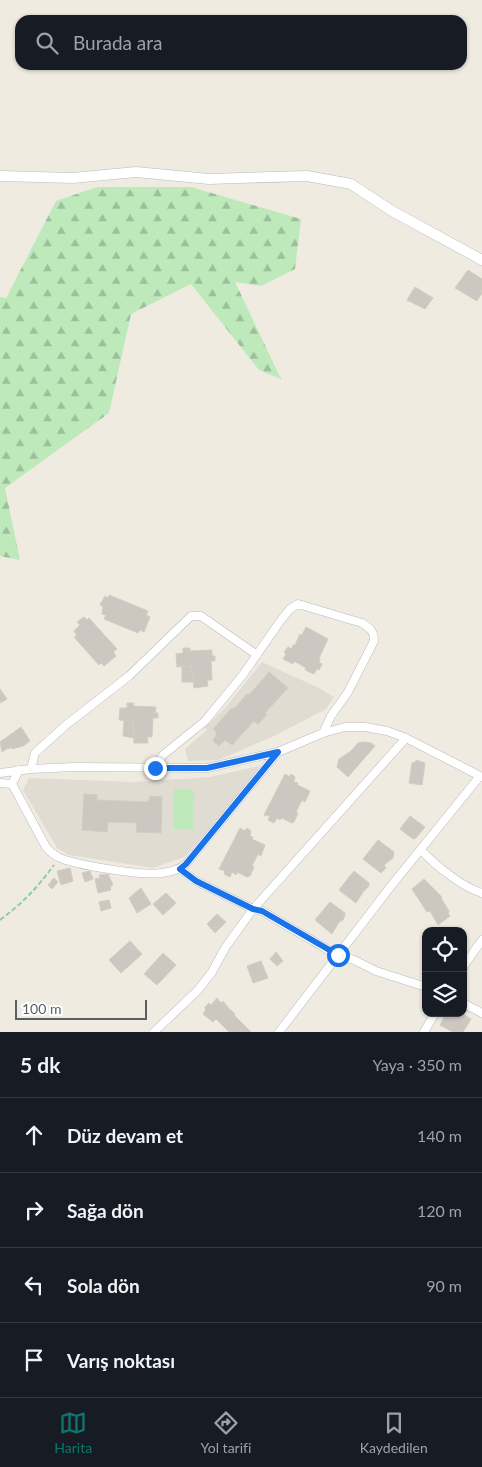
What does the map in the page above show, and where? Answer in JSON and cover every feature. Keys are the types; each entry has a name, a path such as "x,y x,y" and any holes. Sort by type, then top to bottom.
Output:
{"street":[{"path":"0,176 73,178 136,172 209,179 307,176 351,184 392,211 482,260"},
{"path":"155,768 163,754 205,721 242,676 281,620 290,609 298,604 362,623 370,628 374,634 374,641 348,692 330,716 323,733"},
{"path":"31,768 35,753 66,725 129,676 191,616 201,616 257,655"},
{"path":"1,771 31,768 207,768 278,752 323,733 345,727 365,727 387,731 406,738 481,777 421,850 279,1032"},
{"path":"154,1032 198,990 253,909 406,738"},
{"path":"12,784 46,847 59,858 144,874 160,873 180,869 186,864 278,752"},
{"path":"12,784 19,770"},
{"path":"0,783 12,784"},
{"path":"421,850 430,860 450,874 476,891 482,892"},
{"path":"180,869 196,881 253,909 262,911 338,955 354,960 376,971 422,986"},
{"path":"467,961 482,940"},
{"path":"467,1005 482,1013"},
{"path":"424,1032 433,1017"}],"path":[{"path":"0,920 22,903 59,858"}],"shaded area":[{"path":"262,662 317,687 334,697 326,709 272,737 218,760 188,761 185,749 207,730 204,728 226,707"},
{"path":"259,766 254,780 184,857 153,868 69,855 57,848 23,790 29,778 134,782 210,777"}],"green space":[{"path":"97,187 191,187 301,219 295,269 261,286 235,282 281,379 259,370 191,284 131,314 109,413 5,488 20,560 0,556 0,297 6,298 56,201"},
{"path":"174,789 194,790 193,830 173,829"}],"building":[{"path":"468,270 482,279 482,293 477,301 455,288"},
{"path":"415,287 433,298 425,309 407,300"},
{"path":"109,595 148,611 146,615 150,617 144,632 140,630 138,633 104,619 106,615 102,614 103,606 100,605 105,596 108,598"},
{"path":"84,617 87,620 89,618 117,649 113,652 116,656 104,666 101,663 99,665 74,637 77,635 74,631 80,625 77,622"},
{"path":"306,627 328,639 319,658 319,663 322,664 314,674 305,670 306,668 294,661 293,664 283,659 286,654 284,652 288,647 292,649"},
{"path":"183,648 190,648 190,651 212,650 212,656 215,656 215,661 211,661 212,680 207,680 208,686 194,688 191,666 177,667 176,654 183,653"},
{"path":"182,666 191,666 193,682 182,682"},
{"path":"269,672 288,688 265,713 267,715 258,724 254,721 232,745 225,740 219,746 213,741 217,733 213,729 232,708 234,709 247,694 249,695"},
{"path":"0,689 7,699 0,703"},
{"path":"127,703 134,703 133,706 156,707 155,713 158,713 158,718 153,718 152,737 147,737 148,743 134,743 133,721 119,720 120,708 127,708"},
{"path":"124,720 133,721 134,738 123,736"},
{"path":"21,727 30,741 23,746 12,749 11,747 2,752 0,742"},
{"path":"364,742 375,746 348,777 337,767 339,759 351,751 358,743"},
{"path":"416,760 425,763 422,785 409,783 412,763 416,762"},
{"path":"285,774 290,777 291,774 295,777 294,782 298,783 297,785 310,791 305,802 302,800 296,812 298,813 294,822 277,818 274,823 268,820 270,816 264,815"},
{"path":"84,794 97,795 97,800 148,802 150,796 162,797 161,833 136,832 137,823 108,822 107,832 82,830"},
{"path":"410,816 425,827 413,839 400,829"},
{"path":"240,828 245,831 247,828 251,831 250,836 253,837 252,839 265,845 261,856 258,854 252,866 254,867 250,876 247,877 237,872 236,875 232,872 230,877 224,874 225,871 219,869"},
{"path":"378,840 394,852 393,858 384,865 386,868 381,873 363,859"},
{"path":"70,868 73,881 61,885 57,871"},
{"path":"90,871 93,879 85,882 82,873"},
{"path":"354,871 369,883 369,886 356,903 339,890"},
{"path":"108,874 113,885 110,887 111,890 98,893 95,879 100,878 99,875"},
{"path":"54,878 58,882 52,889 48,885"},
{"path":"424,879 442,897 449,911 450,916 438,925 430,911 427,912 412,889"},
{"path":"141,888 151,904 137,913 129,898"},
{"path":"166,893 176,903 163,915 153,904"},
{"path":"109,900 111,908 101,911 99,902"},
{"path":"330,902 345,913 343,920 339,922 332,934 315,920"},
{"path":"217,914 226,922 215,933 207,924"},
{"path":"130,941 142,954 121,973 109,960"},
{"path":"276,952 283,961 277,966 270,959"},
{"path":"163,953 176,965 157,985 144,974"},
{"path":"261,961 268,978 253,983 247,966"},
{"path":"217,998 221,1003 223,1001 251,1032 229,1032 216,1019 213,1022 203,1014 206,1009 205,1007 209,1003 211,1005"},
{"path":"444,1017 467,1017 471,1019 463,1032 453,1032 440,1025"}],"route":[{"path":"155,768 207,768 278,752 252,786 180,869 196,881 253,909 262,911 338,955"}]}
